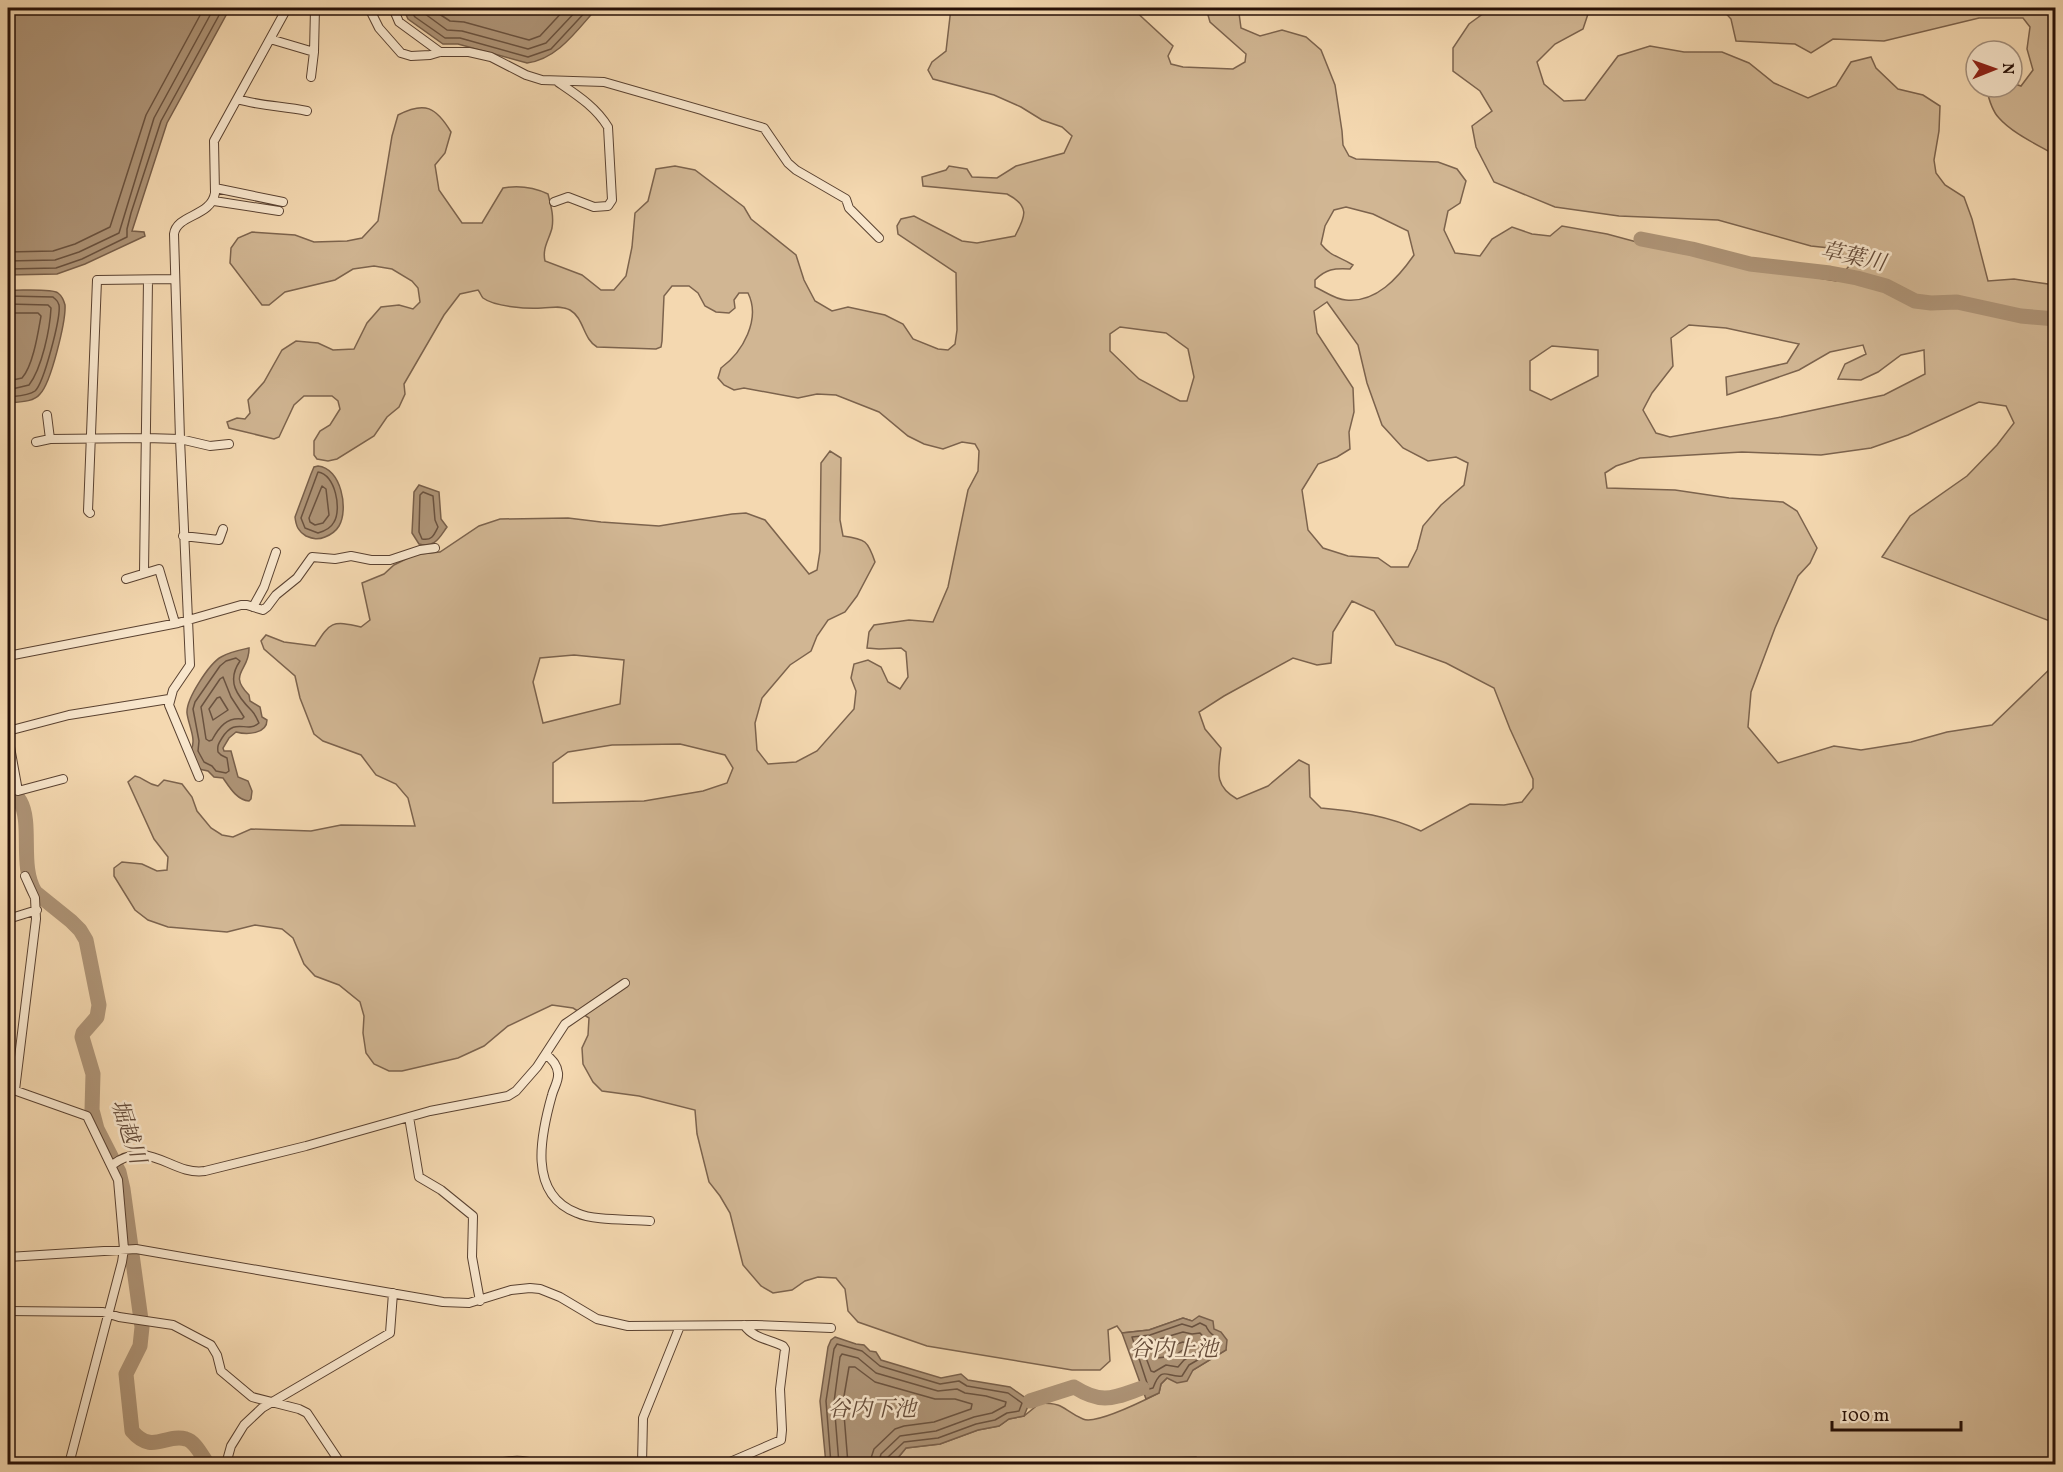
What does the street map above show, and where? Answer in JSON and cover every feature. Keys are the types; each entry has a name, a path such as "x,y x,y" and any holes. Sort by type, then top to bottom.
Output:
{"street":[{"path":"199,777 170,711 169,699 190,665 183,536 175,229 214,201 214,141 286,8"},
{"path":"311,77 315,8"},
{"path":"369,8 379,28 401,53 411,56 430,56 440,52 469,52 491,57 526,75 558,82 582,80 604,82 764,128 788,163 846,199 849,208 879,238"},
{"path":"393,8 399,22 440,52"},
{"path":"270,39 314,52"},
{"path":"554,201 568,197 594,207 608,206 612,200 608,127 586,101 558,82"},
{"path":"237,99 255,105 272,105 307,111"},
{"path":"215,188 283,202"},
{"path":"214,201 279,211"},
{"path":"90,513 88,512 90,438 97,279 175,279"},
{"path":"144,572 148,280"},
{"path":"47,415 50,439"},
{"path":"36,442 50,439 146,438 180,440 210,446 229,444"},
{"path":"183,536 219,540 223,529"},
{"path":"8,656 175,623 241,605 263,610 276,595 297,578 312,557 335,559 351,556 371,560 390,560 420,550 435,548"},
{"path":"253,607 264,587 276,552"},
{"path":"126,579 159,569 175,623"},
{"path":"8,731 69,715 169,699"},
{"path":"8,740 18,791 63,779"},
{"path":"26,876 35,898 36,910 11,1089 84,1114 89,1119 114,1163 129,1249 69,1464"},
{"path":"8,920 36,910"},
{"path":"114,1163 133,1154 143,1155 197,1172 306,1146 409,1117 508,1096 516,1091 546,1054 565,1024 625,983"},
{"path":"546,1054 555,1063 559,1077 551,1096 542,1145 542,1172 552,1194 568,1208 585,1216 650,1221"},
{"path":"409,1117 419,1177 441,1190 473,1216 472,1257 480,1301"},
{"path":"8,1257 129,1249 443,1302 469,1303 511,1290 540,1289 560,1297 586,1314 615,1324 831,1328"},
{"path":"226,1464 231,1446 244,1425 262,1408 390,1333 393,1293"},
{"path":"8,1311 109,1314 173,1325 211,1345 217,1355 221,1371 257,1399 307,1413 341,1464"},
{"path":"688,1464 730,1462 781,1440 780,1389 785,1349 779,1343 754,1335 744,1325"},
{"path":"642,1464 643,1418 680,1326"},
{"path":"492,1464 515,1461 535,1464"}],"shaded area":[{"path":"951,8 1132,8 1173,46 1168,56 1171,64 1183,67 1233,69 1245,62 1246,54 1210,22 1206,8 1262,8 1239,13 1241,28 1260,36 1282,30 1306,37 1321,50 1335,85 1343,145 1349,156 1356,159 1438,162 1457,169 1466,181 1460,203 1448,211 1444,230 1455,253 1480,256 1492,239 1512,227 1532,234 1550,236 1562,226 1607,234 1730,263 1836,281 1850,265 1839,249 1811,246 1718,220 1619,216 1555,207 1494,182 1476,147 1472,126 1492,111 1480,91 1453,71 1453,48 1469,24 1491,8 1590,8 1583,29 1555,44 1537,62 1544,84 1564,101 1585,100 1618,56 1650,46 1684,52 1722,52 1749,63 1774,83 1808,98 1836,86 1851,62 1871,57 1876,68 1898,89 1923,95 1940,106 1934,160 1936,173 1945,185 1964,197 1988,281 2014,279 2055,285 2055,623 1882,557 1910,516 1967,476 1997,445 2014,423 2006,406 1979,402 1908,435 1871,448 1821,455 1742,452 1640,458 1616,466 1605,473 1607,488 1675,490 1729,498 1783,502 1797,511 1817,548 1810,563 1798,576 1775,628 1751,692 1748,727 1778,763 1834,746 1861,750 1992,725 2055,664 2055,1464 1205,1464 1196,1457 1170,1458 1154,1464 888,1464 897,1459 906,1448 940,1444 978,1430 999,1426 1009,1419 1024,1416 1040,1403 1059,1406 1083,1419 1089,1420 1109,1415 1159,1393 1161,1384 1167,1378 1193,1370 1226,1350 1192,1321 1183,1318 1149,1330 1122,1333 1117,1326 1108,1330 1110,1361 1100,1370 1072,1370 927,1346 858,1322 848,1311 845,1289 836,1278 818,1277 805,1281 792,1290 773,1293 761,1286 743,1265 730,1213 709,1182 697,1134 695,1110 639,1096 602,1091 593,1082 583,1064 582,1048 588,1035 589,1018 573,1008 552,1005 508,1026 484,1046 458,1058 402,1071 389,1071 374,1064 366,1053 363,1033 364,1016 360,1002 339,985 315,976 304,964 293,938 282,929 255,925 227,932 168,927 148,920 135,910 114,876 114,868 122,862 142,864 157,871 167,870 168,857 154,839 128,782 135,776 158,786 164,780 182,784 192,797 197,811 211,828 222,835 233,837 251,829 311,831 341,825 415,826 408,798 396,784 376,775 361,755 323,741 314,734 300,698 295,676 264,649 261,641 266,635 284,642 315,646 324,632 333,625 361,627 370,620 362,583 384,574 394,565 410,557 440,552 479,526 500,519 568,518 659,526 746,513 765,520 809,574 817,570 820,551 821,463 830,451 841,458 840,520 843,536 865,542 875,562 857,596 845,612 828,620 817,636 811,651 790,665 762,698 755,723 757,750 768,764 796,762 817,751 854,709 856,691 851,678 854,664 868,660 881,667 888,682 900,689 908,677 906,652 901,648 867,648 869,632 874,625 909,620 933,622 948,587 968,490 978,471 979,451 975,444 962,442 943,449 924,444 908,436 879,412 836,395 817,394 798,398 744,388 734,390 724,385 718,378 721,368 743,344 751,324 752,313 748,293 739,293 734,300 735,308 729,313 716,312 705,306 698,293 689,286 672,286 664,296 662,341 661,347 656,349 597,347 589,339 575,314 567,308 503,305 483,298 478,290 460,294 444,315 404,384 405,394 399,407 387,417 374,436 337,459 328,461 317,459 314,455 314,441 320,431 330,425 340,409 338,401 332,396 304,396 294,405 279,437 274,439 229,428 227,422 237,418 245,419 250,413 248,400 264,382 282,350 296,341 318,343 333,350 354,349 367,323 381,307 399,305 413,309 420,302 418,288 412,281 392,269 374,266 353,269 335,280 285,292 269,305 262,305 230,263 231,248 238,238 252,232 295,235 314,242 362,238 378,221 392,136 398,115 416,108 423,108 435,112 451,132 445,153 435,165 439,190 462,223 482,223 503,188 526,187 548,194 553,224 545,248 545,261 582,275 601,290 614,290 626,276 632,247 635,213 648,201 656,169 675,166 695,170 744,207 751,219 796,255 804,280 815,301 832,311 848,307 885,315 903,324 913,339 938,349 948,350 955,344 957,330 956,273 898,234 897,226 901,219 914,216 962,241 977,243 1015,236 1022,223 1024,212 1020,203 1007,194 923,186 922,177 946,170 949,166 967,169 972,177 997,178 1016,166 1064,153 1072,136 1062,127 1042,120 1021,107 994,95 933,79 928,70 932,62 946,51","holes":["1346,207 1373,214 1408,231 1414,255 1401,272 1376,293 1357,300 1338,299 1315,287 1315,280 1327,271 1350,269 1353,265 1332,254 1321,244 1325,226 1334,210","1327,302 1358,345 1367,383 1382,425 1403,448 1428,461 1456,457 1468,463 1464,485 1441,505 1423,526 1417,549 1408,567 1391,567 1378,558 1348,556 1323,548 1308,530 1302,490 1318,464 1350,449 1349,432 1354,412 1353,388 1317,333 1314,311","1689,325 1726,328 1799,344 1787,363 1726,377 1727,395 1799,370 1830,352 1863,345 1866,354 1845,364 1838,379 1861,380 1878,372 1901,355 1924,350 1925,374 1884,395 1670,437 1656,433 1643,410 1652,393 1673,366 1671,338","1120,327 1166,333 1188,349 1194,377 1187,401 1180,401 1139,379 1110,351 1110,334","1552,346 1598,350 1598,376 1551,400 1530,390 1530,361","1352,601 1374,611 1396,645 1446,663 1494,688 1533,779 1533,788 1522,802 1504,805 1470,804 1421,831 1372,815 1321,808 1310,797 1309,765 1299,760 1268,786 1237,799 1230,794 1224,789 1219,778 1221,748 1205,729 1199,712 1293,658 1317,665 1331,663 1333,632","574,655 624,660 620,704 543,723 533,682 540,658","680,744 725,755 733,768 727,783 703,791 644,801 553,803 553,763 568,752 612,745"]},
{"path":"1721,8 2055,8 2055,155 2004,123 1994,111 1990,99 2024,99 2024,82 2033,70 2027,49 2030,27 2023,18 1979,18 1884,41 1833,39 1811,53 1795,44 1736,41 1731,19"}],"water":[{"path":"8,8 230,8 167,123 132,231 144,232 145,236 85,264 57,274 8,275"},
{"path":"403,8 597,8 557,50 548,56 527,63 458,44 443,44 408,19"},
{"path":"8,290 54,291 61,296 65,305 57,351 44,388 34,399 9,403 8,403"},
{"path":"314,467 326,468 337,481 341,490 343,510 342,519 336,530 318,539 301,532 295,517"},
{"path":"419,485 439,492 441,519 447,527 436,541 429,545 419,544 412,533 414,492"},
{"path":"249,648 240,682 249,695 250,701 260,707 262,717 267,720 266,725 256,732 236,732 223,748 224,751 231,751 238,777 248,781 252,791 249,801 237,796 223,778 214,777 208,771 199,769 191,750 193,737 187,713 194,691 216,661 227,654"},
{"name":"谷内上池","path":"1199,1316 1213,1321 1214,1329 1221,1332 1227,1340 1226,1350 1193,1370 1187,1381 1177,1383 1167,1378 1161,1384 1159,1393 1146,1399 1122,1333 1149,1330 1183,1318 1192,1321"},
{"name":"谷内下池","path":"835,1337 864,1345 870,1351 876,1352 881,1360 941,1378 961,1374 968,1380 1010,1387 1030,1401 1024,1416 1009,1419 999,1426 978,1430 940,1444 906,1448 897,1459 888,1464 826,1464 820,1401 828,1347"}],"waterway":[{"name":"草葉川","path":"1641,239 1750,264 1857,278 1886,286 1915,301 1957,302 2021,316 2056,319"},
{"name":"堀越川","path":"8,786 24,810 30,882 35,892 71,921 86,940 99,1005 97,1017 82,1037 93,1074 92,1110 97,1129 119,1172 123,1189 142,1327 140,1346 126,1374 132,1431 146,1442 179,1438 189,1440 208,1464"},
{"path":"1030,1401 1074,1387 1101,1398 1115,1397 1142,1388"}]}
